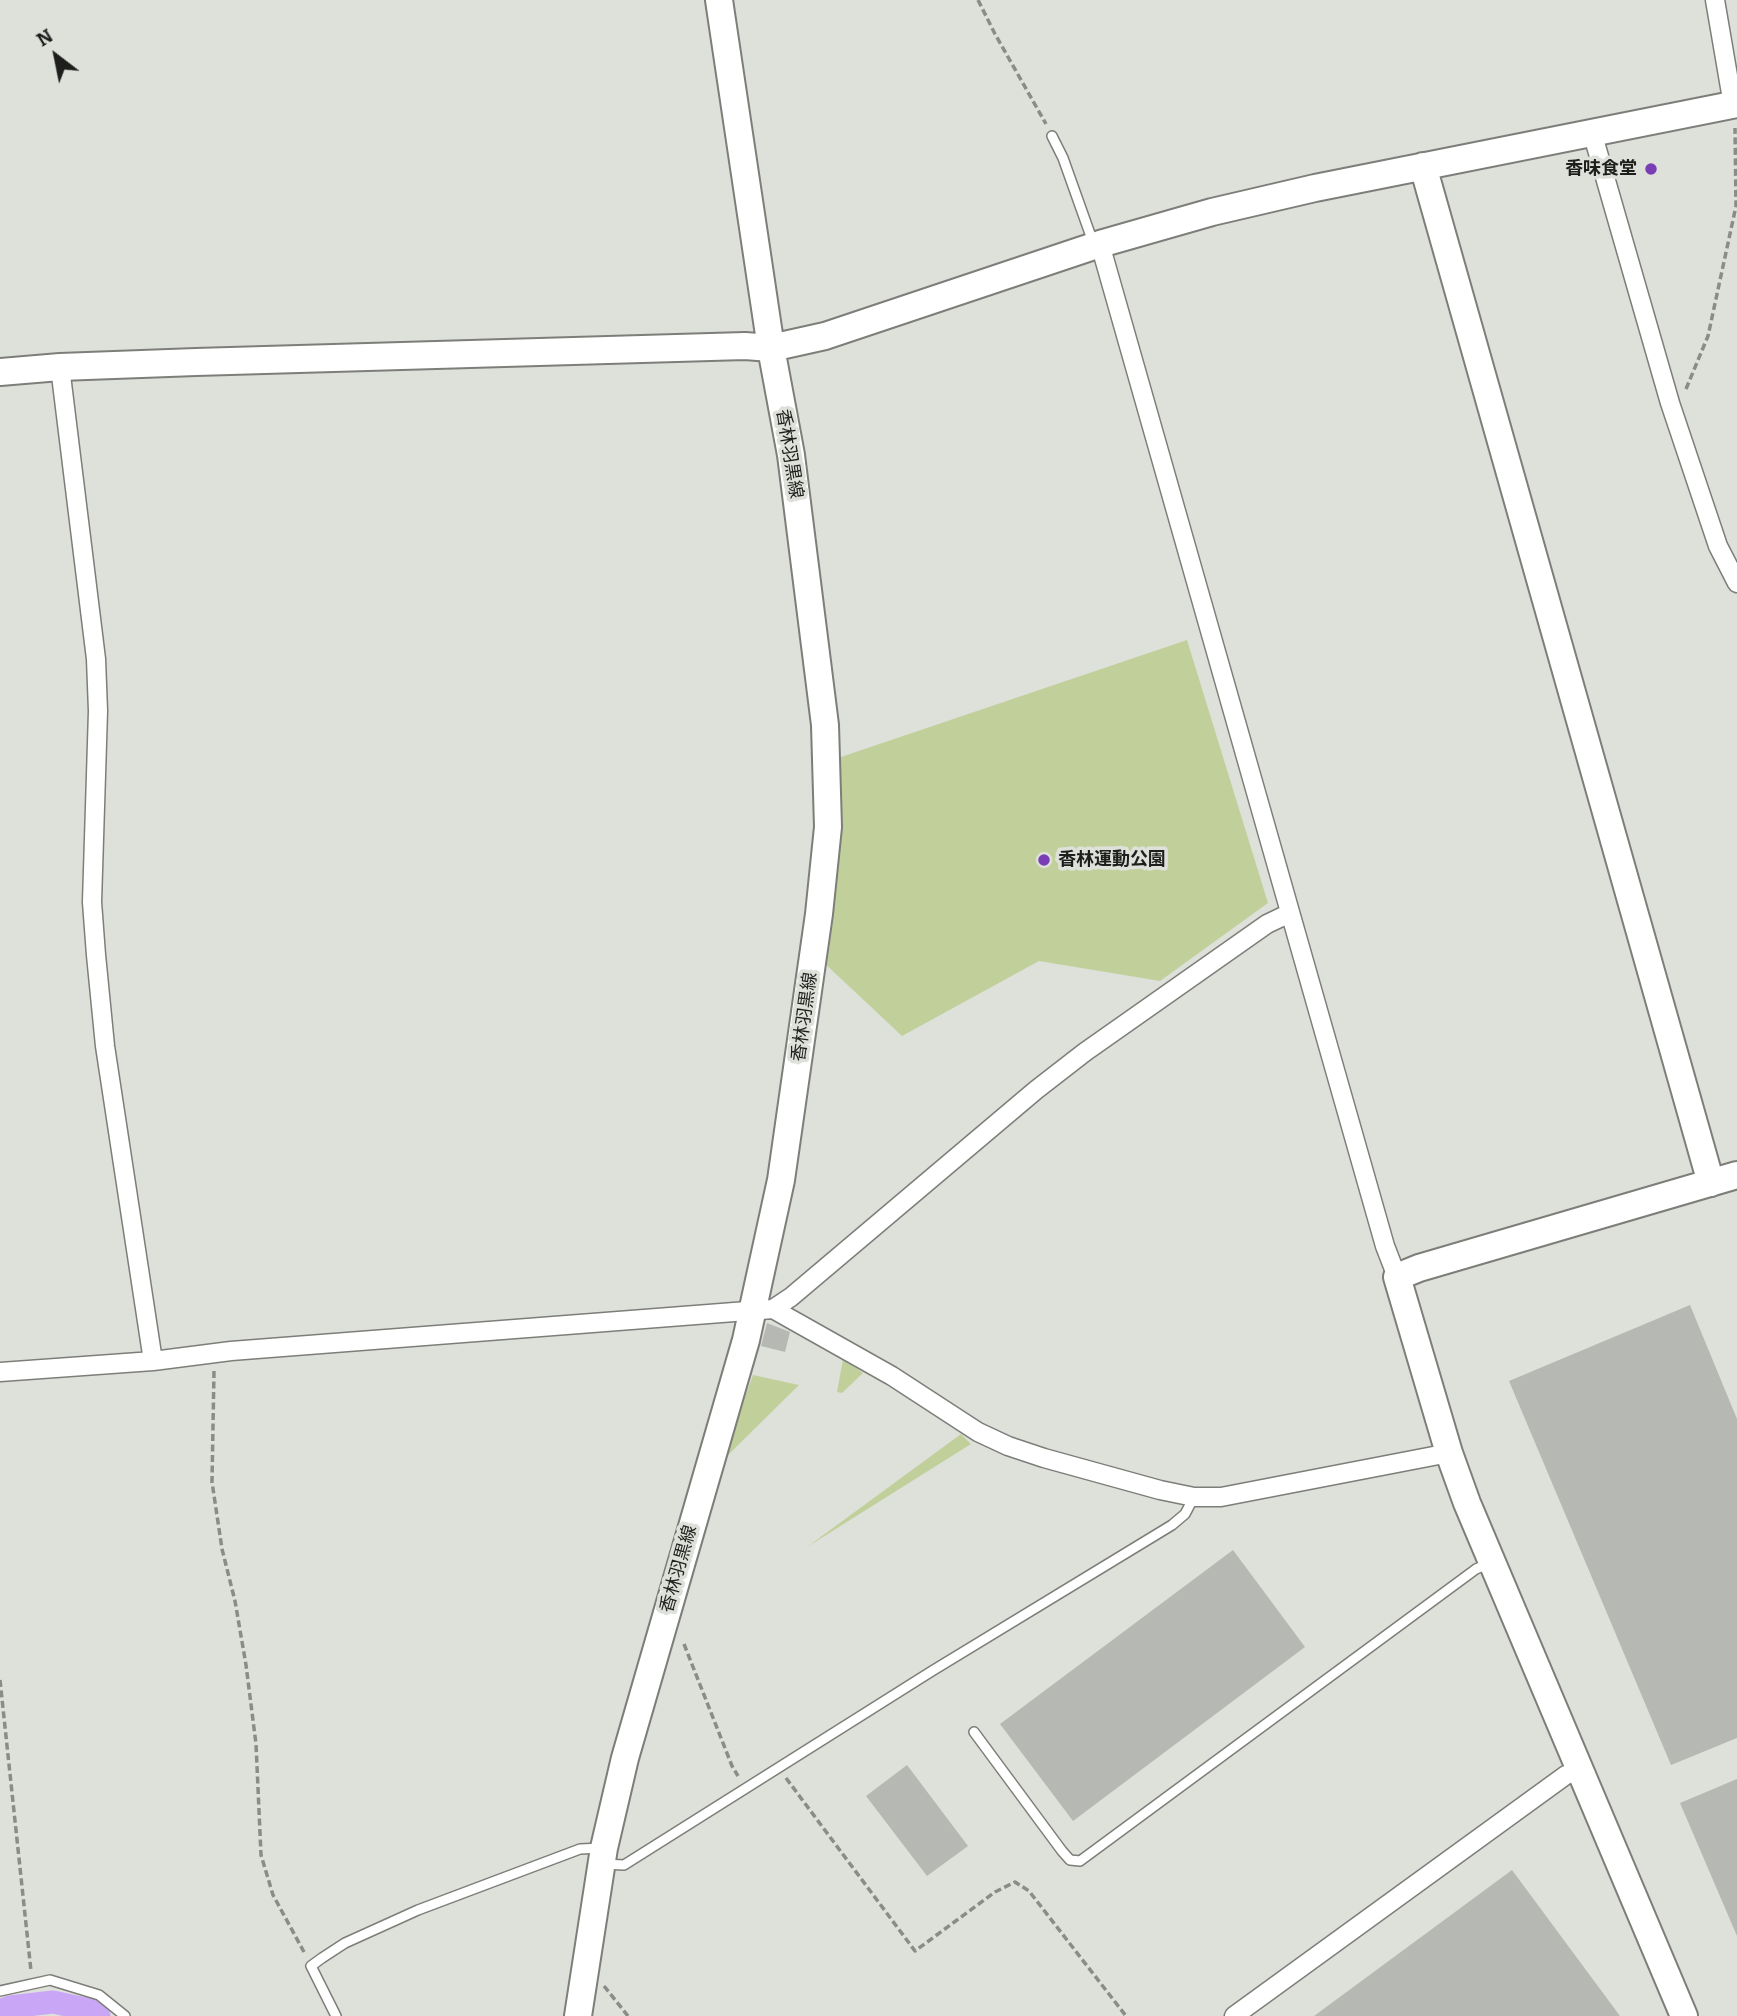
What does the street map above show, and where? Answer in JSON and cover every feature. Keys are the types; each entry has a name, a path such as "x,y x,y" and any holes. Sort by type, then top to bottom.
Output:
{"street":[{"name":"香林羽黒線","path":"578,2016 603,1856 625,1758 662,1625 763,1309 819,914 828,827 825,725 790,456 771,348 719,0"},
{"path":"0,372 60,367 746,346 771,348 825,335 1097,245 1212,212 1423,166 1735,104 1715,0"},
{"path":"1592,132 1670,404 1718,546 1737,583"},
{"path":"1423,166 1711,1183"},
{"path":"1097,245 1385,1246 1397,1277 1449,1453 1492,1562 1684,2016"},
{"path":"60,367 96,660 99,711 92,902 96,955 105,1046 153,1361"},
{"path":"0,1372 763,1309 791,1297 972,1143 1085,1052 1267,924 1290,914"},
{"path":"1397,1277 1419,1268 1737,1175"},
{"path":"763,1309 891,1376 978,1432 1008,1446 1114,1479 1194,1497 1221,1497 1449,1453"},
{"path":"1234,2016 1566,1776 1582,1770"}],"lane":[{"path":"1052,136 1097,245"},
{"path":"336,2016 311,1966 345,1943 418,1910 580,1849 624,1864 1172,1525 1185,1514 1194,1497"},
{"path":"974,1732 1062,1852 1070,1860 1080,1861 1476,1569 1492,1562"},
{"path":"0,1991 50,1980 99,1995 125,2016"}],"path":[{"path":"978,0 1052,136"},
{"path":"1670,404 1686,389 1698,362 1708,336 1724,268 1736,206 1735,104"},
{"path":"214,1362 212,1482 222,1549 235,1601 246,1665 256,1744 261,1855 273,1895 311,1966"},
{"path":"662,1625 681,1637 732,1766 746,1788"},
{"path":"0,1680 32,1983"},
{"path":"778,1768 915,1951 995,1892 1015,1882 1029,1891 1126,2016"},
{"path":"583,1978 599,1982 608,1988 628,2016"}],"green space":[{"name":"香林運動公園","path":"1187,640 1268,903 1160,981 1039,961 902,1036 821,960 835,759"},
{"path":"843,1359 863,1373 842,1393 837,1392"},
{"path":"753,1375 799,1385 722,1461"},
{"path":"961,1434 971,1444 807,1547"}],"building":[{"path":"1690,1305 1737,1419 1737,1738 1671,1765 1509,1381"},
{"path":"767,1323 790,1332 785,1352 761,1346"},
{"path":"1233,1550 1305,1647 1073,1821 1000,1724"},
{"path":"907,1765 968,1846 927,1876 866,1796"},
{"path":"1737,1779 1737,1936 1680,1803"},
{"path":"1512,1870 1620,2016 1314,2016"}],"waterway":[{"path":"0,2011 10,2007 53,2002 90,2010 99,2016"}],"place":[{"name":"香味食堂","path":"1651,169"},
{"name":"香林運動公園","path":"1044,860"}]}
